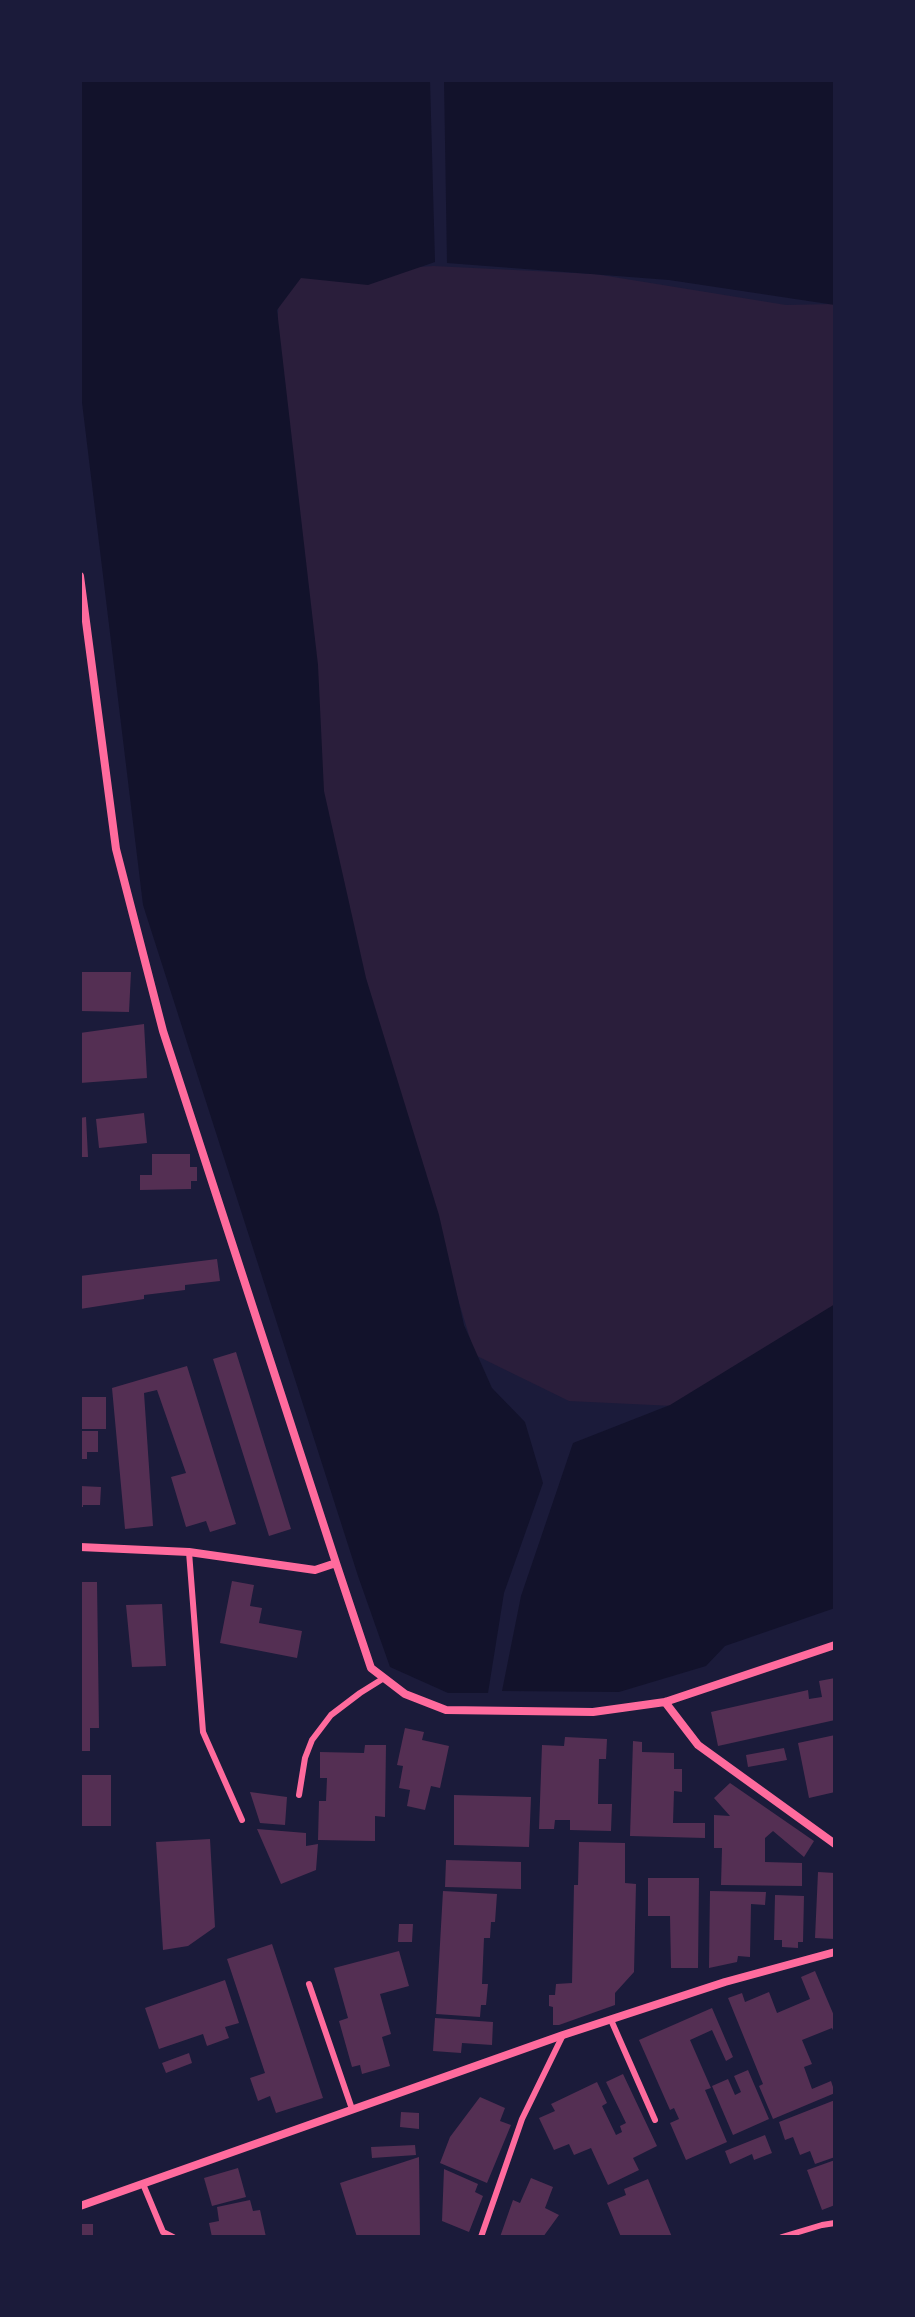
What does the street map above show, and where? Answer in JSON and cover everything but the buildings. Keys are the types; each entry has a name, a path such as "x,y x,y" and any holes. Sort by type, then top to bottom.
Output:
{"street":[{"path":"80,576 116,849 163,1031 371,1668 405,1694 446,1710 593,1712 665,1702 835,1645"},
{"path":"80,1547 189,1552 315,1570 336,1563"},
{"path":"665,1702 698,1745 835,1844"},
{"path":"80,2206 563,2035 725,1982 835,1952"}],"lane":[{"path":"189,1552 203,1732 242,1820"},
{"path":"299,1795 305,1758 312,1740 331,1715 384,1678"},
{"path":"309,1984 352,2109"},
{"path":"611,2020 655,2120"},
{"path":"481,2237 522,2119 563,2035"},
{"path":"143,2184 163,2232 173,2237"},
{"path":"782,2237 835,2223"}],"shaded area":[{"path":"80,80 430,80 435,262 368,285 301,278 277,310 318,665 324,791 366,978 439,1215 464,1325 492,1388 525,1422 543,1483 504,1593 488,1693 448,1693 390,1667 143,905 80,386"},
{"path":"444,80 835,80 835,305 669,280 447,263"},
{"path":"433,266 595,274 786,305 835,304 835,1329 716,1408 569,1401 475,1355 409,1138 329,919 273,401 280,277"},
{"path":"835,1304 835,1608 725,1646 706,1666 619,1692 502,1691 521,1596 573,1443 670,1405"}]}
